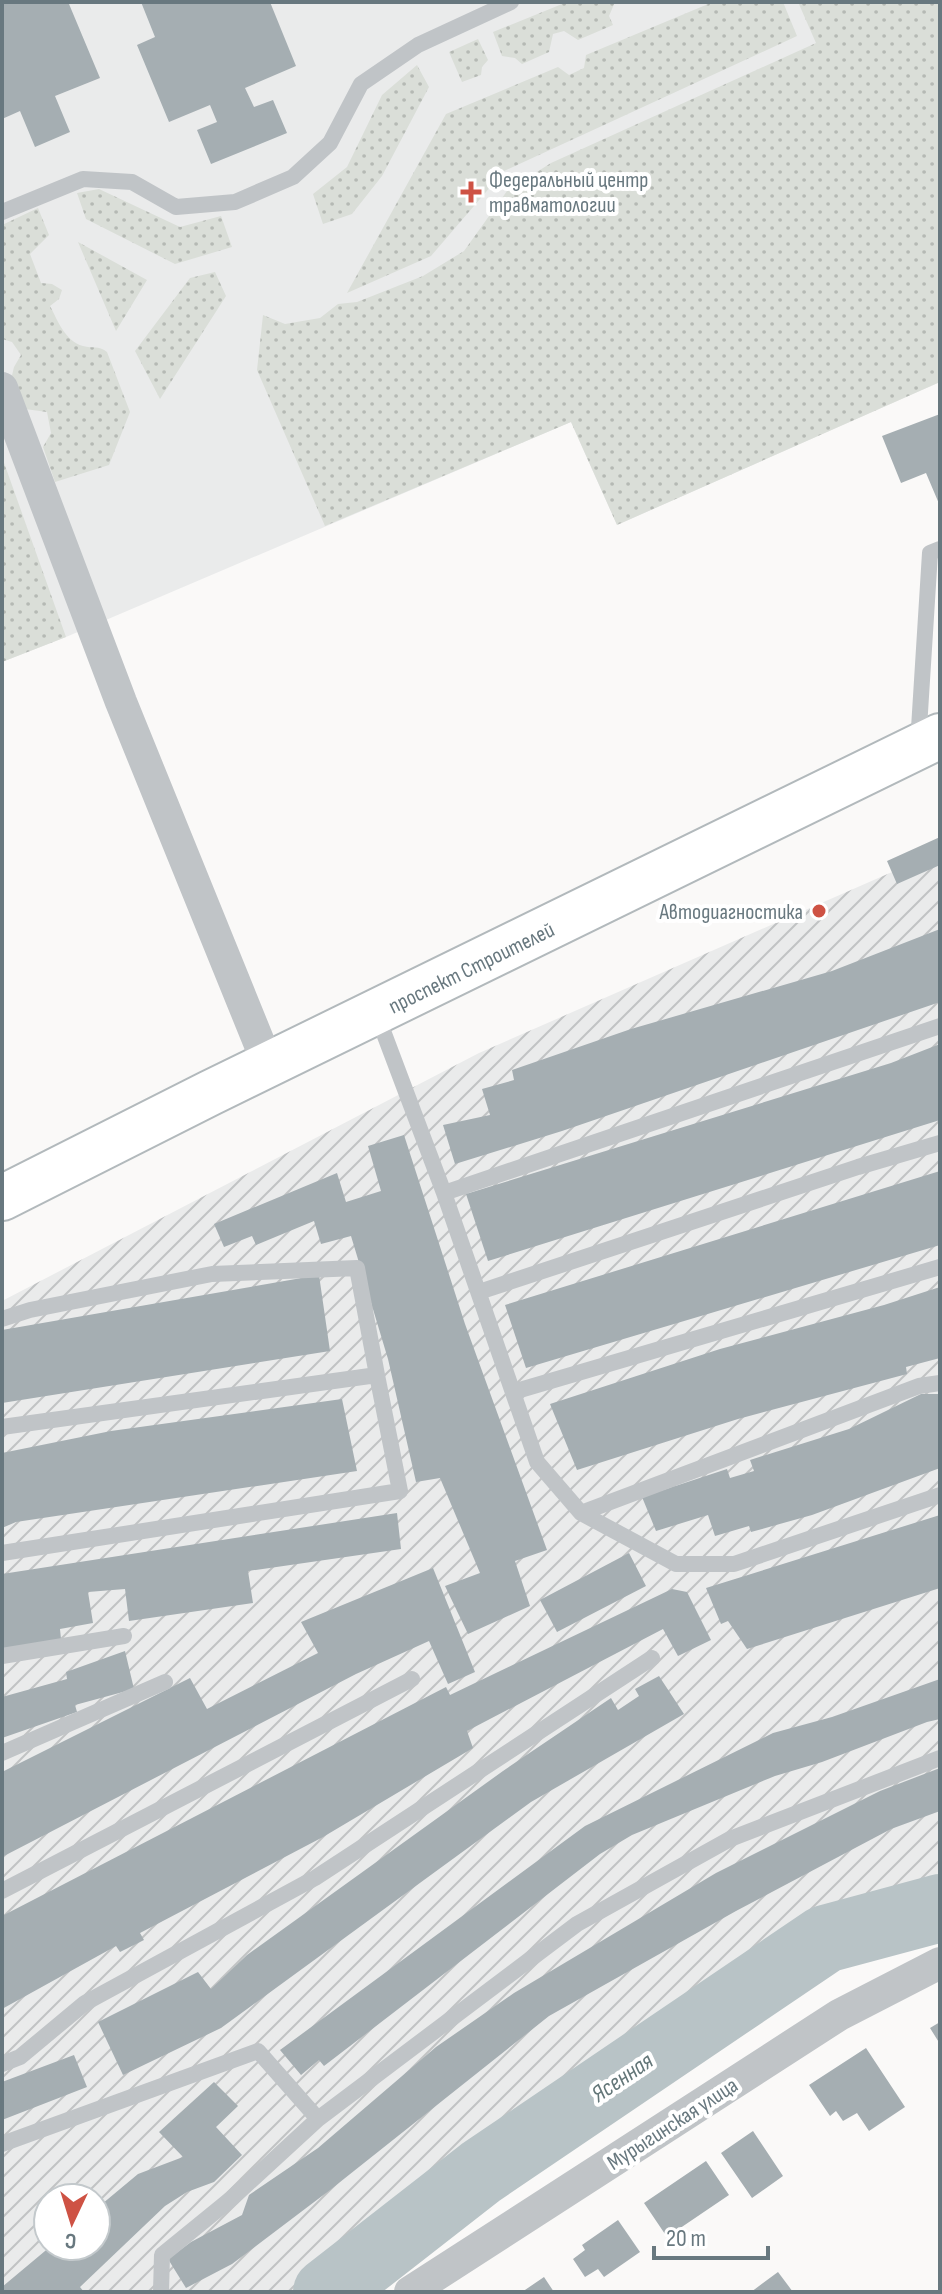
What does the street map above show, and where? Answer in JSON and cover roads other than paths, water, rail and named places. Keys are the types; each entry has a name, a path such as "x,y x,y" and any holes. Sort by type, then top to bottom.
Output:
{"main road":[{"name":"проспект Строителей","path":"2,1198 929,741"}],"street":[{"path":"2,388 121,702 269,1067"},
{"name":"Мурыгинская улица","path":"410,2292 839,2015 940,1963"}],"lane":[{"path":"2,212 83,179 132,182 176,207 235,202 293,177 330,143 361,84 418,45 511,2"},
{"path":"929,741 930,553 940,549"},
{"path":"377,1013 444,1193 537,1462 581,1513 676,1564 734,1564 940,1495"},
{"path":"444,1193 940,1026"},
{"path":"479,1292 940,1143"},
{"path":"513,1392 940,1267"},
{"path":"2,1319 30,1310 212,1274 357,1268 400,1491 2,1553"},
{"path":"2,1427 377,1375"},
{"path":"581,1513 919,1386 940,1383"},
{"path":"2,1656 124,1636"},
{"path":"2,2064 20,2057 85,2003 315,1878 652,1658"},
{"path":"2,1891 412,1679"},
{"path":"2,1753 165,1682"},
{"path":"161,2292 162,2255 232,2198 318,2119 577,1924 730,1839 940,1758"},
{"path":"2,2144 258,2051 318,2119"}],"waterway":[{"name":"Ясенная","path":"327,2292 481,2172 825,1939 940,1908"}],"place":[{"name":"Федеральный центр травматологии","path":"471,192"},
{"name":"Автодиагностика","path":"819,911"}]}
